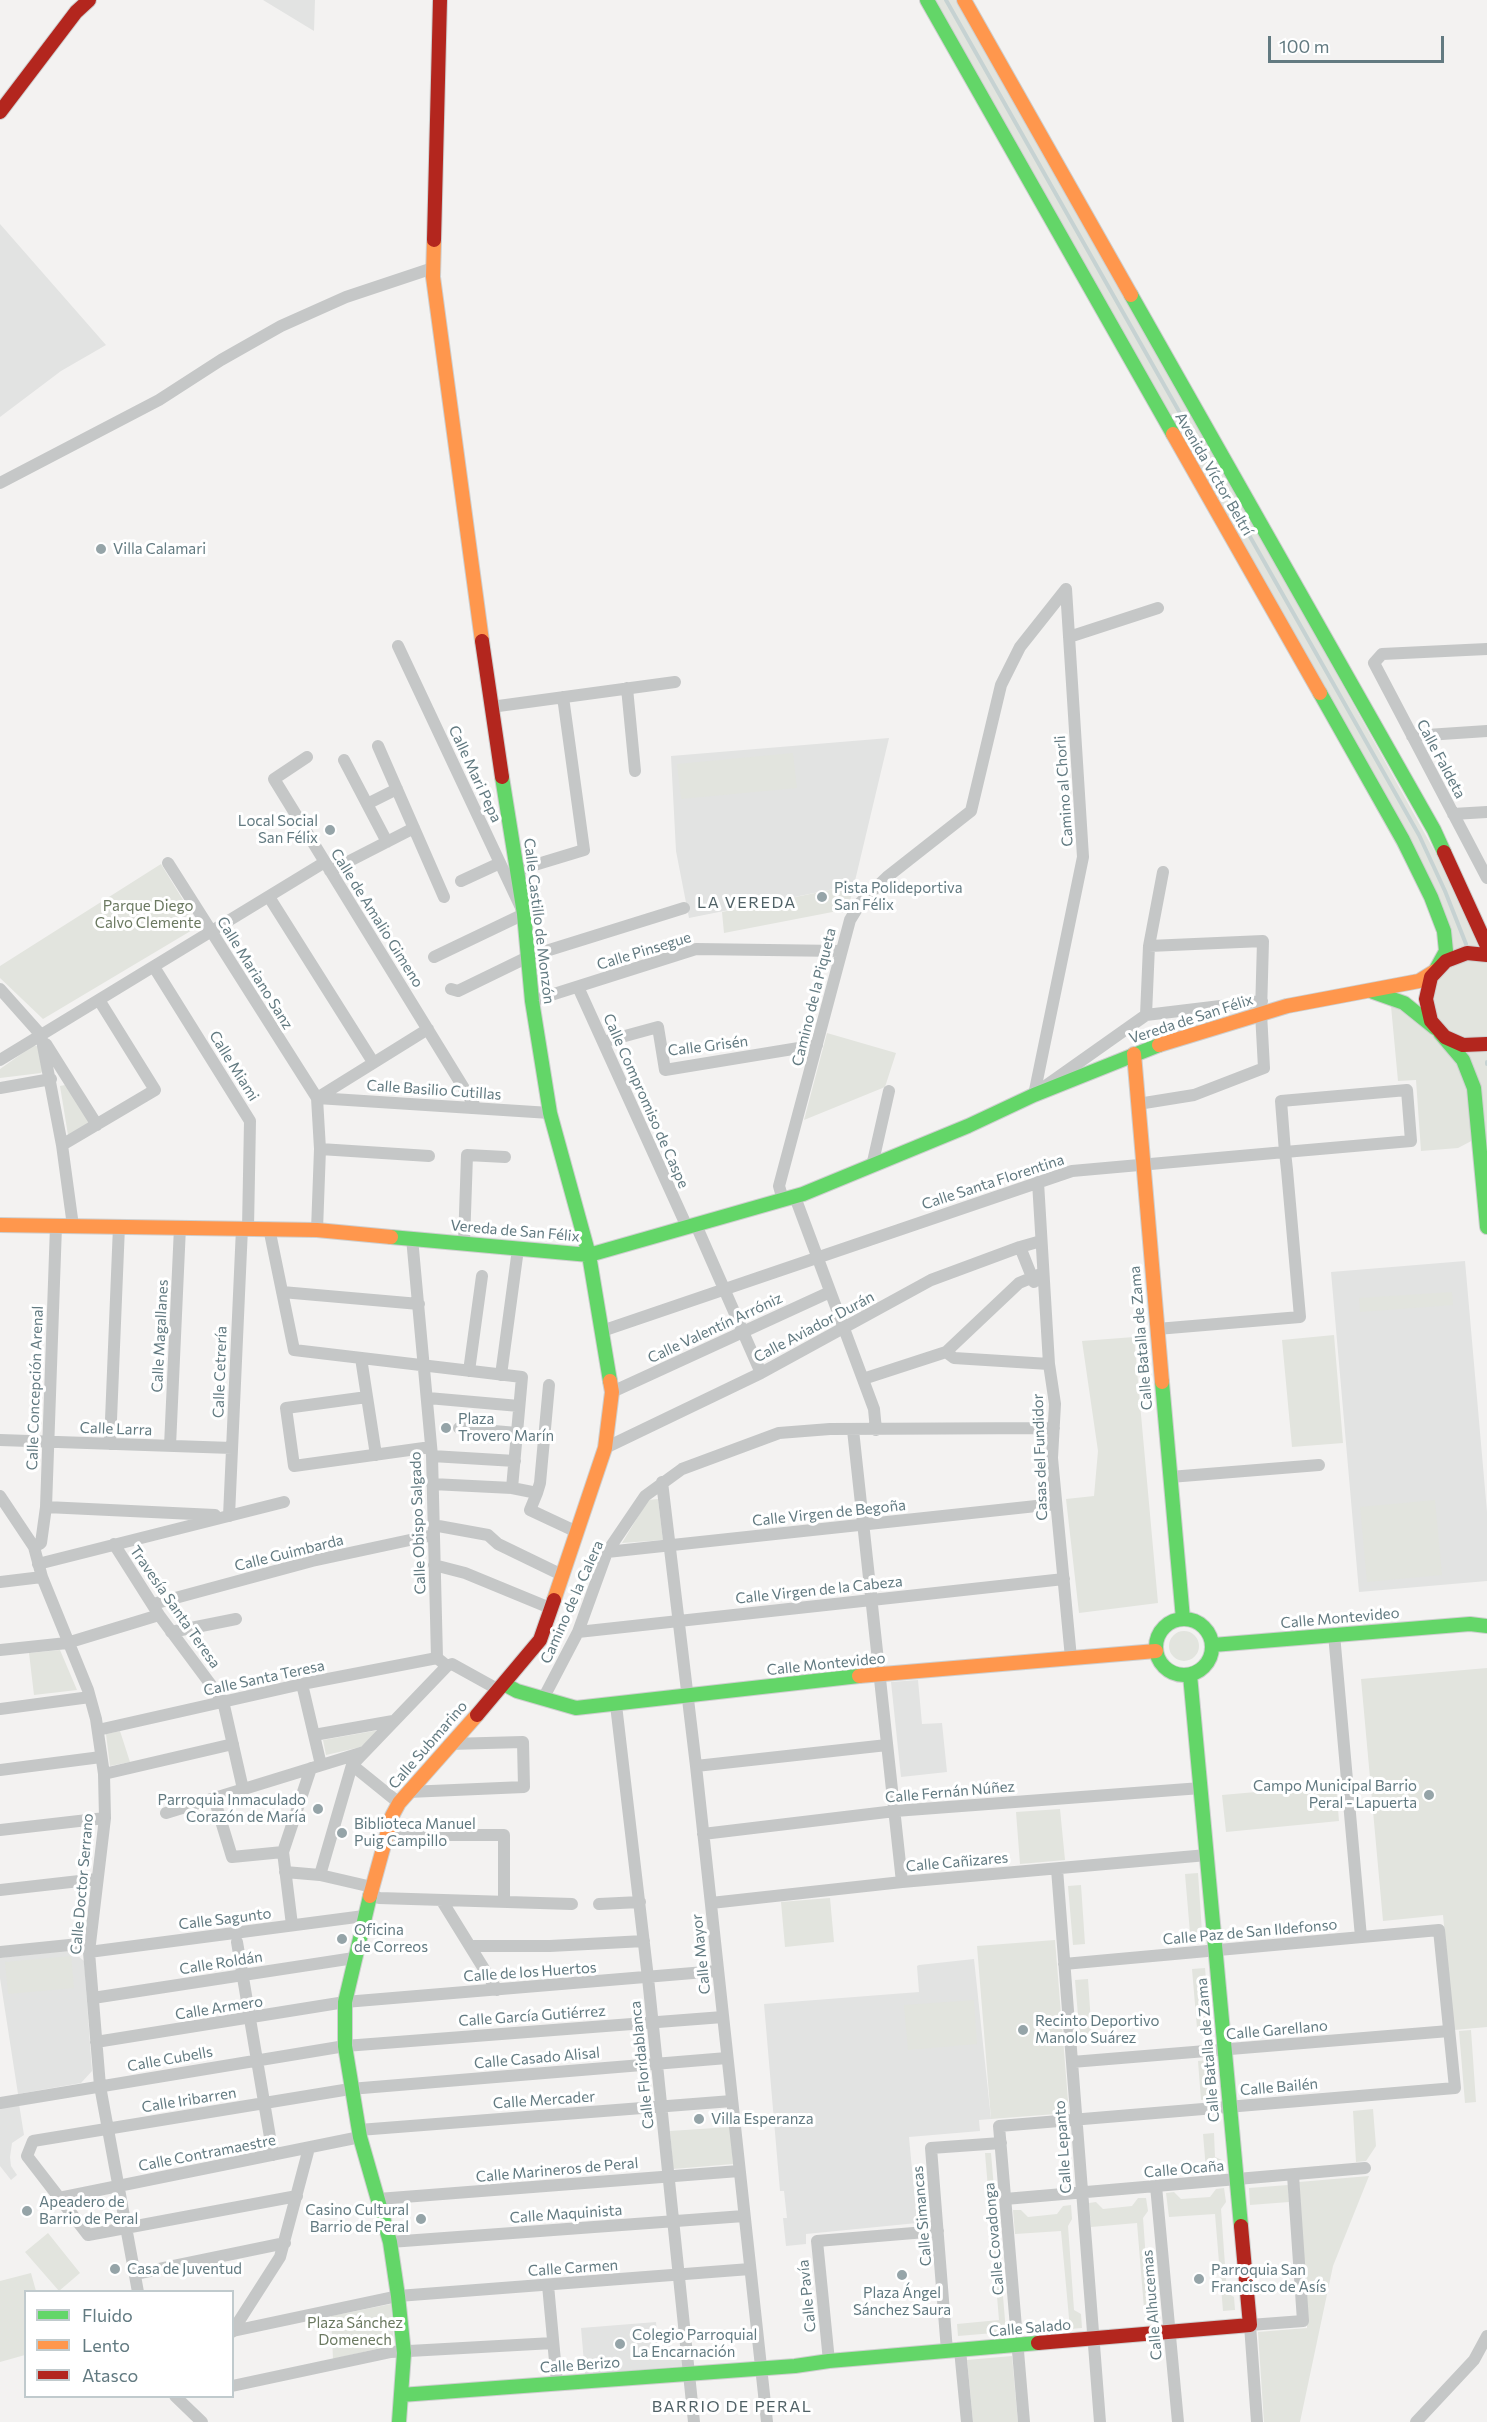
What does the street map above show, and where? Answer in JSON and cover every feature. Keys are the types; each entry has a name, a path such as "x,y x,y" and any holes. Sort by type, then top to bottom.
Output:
{"main road":[{"path":"0,112 76,12 89,0"},
{"name":"Calle Castillo de Monzón","path":"441,0 433,268 491,707 530,956 532,1001 550,1113 589,1255"},
{"name":"Avenida Víctor Beltrí","path":"927,0 1403,840 1431,897 1444,931 1446,951 1428,984 1426,999 1428,1014 1440,1033"},
{"name":"Avenida Víctor Beltrí","path":"964,0 1434,830 1487,946"},
{"name":"Vereda de San Félix","path":"0,1225 317,1230 589,1255 789,1198 968,1126 1034,1095 1134,1054 1261,1007 1419,981 1446,961 1459,955 1474,953 1487,955"},
{"path":"1363,992 1379,993 1396,999 1417,1012 1450,1041 1463,1045 1487,1044"},
{"path":"1440,1033 1463,1060 1474,1088 1487,1227"},
{"name":"Calle Batalla de Zama","path":"1134,1054 1183,1619"},
{"name":"Calle Submarino","path":"399,2422 404,2353 399,2296 390,2242 359,2134 350,2089 345,2046 345,2002 371,1890 387,1835 403,1798 539,1642 605,1448 612,1392 589,1255"},
{"name":"Calle Montevideo","path":"1470,1624 1487,1616"},
{"path":"1183,1619 1194,1620 1203,1626 1210,1635 1213,1645 1207,1664 1190,1675 1177,1674 1165,1668 1156,1651 1160,1633 1174,1621 1183,1619"},
{"name":"Calle Montevideo","path":"1213,1645 1470,1624 1487,1626"},
{"name":"Calle Montevideo","path":"502,1687 544,1697 576,1708 879,1674 1156,1651"},
{"name":"Calle Batalla de Zama","path":"1190,1675 1250,2325"},
{"name":"Calle Salado","path":"761,2369 829,2361 1250,2325"},
{"name":"Calle Berizo","path":"401,2395 761,2369"}],"street":[{"path":"0,483 159,400 221,360 281,326 346,297 433,268"},
{"name":"Camino al Chorli","path":"1034,1095 1083,857 1066,589"},
{"name":"Camino de la Piqueta","path":"789,1198 779,1186 850,920 861,902 887,877 971,811 1001,686 1020,647 1066,589"},
{"path":"1069,637 1158,608"},
{"name":"Calle Mari Pepa","path":"398,646 524,914"},
{"name":"Calle Faldeta","path":"1487,649 1382,654 1374,663 1487,878"},
{"path":"491,707 675,682"},
{"path":"627,688 635,771"},
{"path":"518,870 584,850 563,697"},
{"path":"1412,736 1487,731"},
{"path":"378,746 444,897"},
{"name":"Calle de Amalio Gimeno","path":"307,757 274,779 476,1108"},
{"path":"344,760 387,842"},
{"path":"367,804 397,789"},
{"path":"1453,814 1487,812"},
{"path":"0,1060 268,897 328,866 387,842 414,828"},
{"name":"Calle Mariano Sanz","path":"168,863 317,1098"},
{"path":"461,881 500,863"},
{"path":"1164,872 1149,946 1146,1014 1261,1007"},
{"path":"268,897 373,1062"},
{"path":"451,989 458,991 530,956 684,908"},
{"path":"434,957 524,914"},
{"path":"1138,1104 1194,1095 1263,1068 1261,1007 1263,941 1149,946"},
{"name":"Calle Pinsegue","path":"532,1001 696,949 840,951"},
{"name":"Calle Miami","path":"154,967 250,1121 245,1228"},
{"name":"Calle Compromiso de Caspe","path":"578,987 744,1331 761,1372"},
{"path":"0,989 41,1035 97,1125"},
{"path":"62,1145 155,1090 99,1000"},
{"name":"Vereda de San Félix","path":"1034,1095 1146,1014"},
{"name":"Calle Grisén","path":"603,1042 658,1027 665,1070 817,1045"},
{"path":"317,1230 320,1149 317,1098 428,1029"},
{"path":"41,1035 51,1078 73,1226"},
{"path":"0,1088 51,1078"},
{"name":"Calle Santa Florentina","path":"602,1331 1072,1171 1411,1141 1407,1090 1281,1101 1285,1152"},
{"path":"872,1166 889,1091"},
{"name":"Calle Basilio Cutillas","path":"317,1098 550,1113"},
{"path":"320,1149 429,1156"},
{"path":"1157,1329 1300,1317 1285,1152"},
{"path":"464,1243 467,1155 505,1157"},
{"name":"Casas del Fundidor","path":"1038,1182 1041,1241 1038,1275 1046,1308 1049,1364 1055,1404 1052,1458 1071,1658"},
{"path":"789,1198 818,1257 874,1409 876,1430"},
{"name":"Calle Concepción Arenal","path":"33,1547 41,1543 45,1507 56,1226"},
{"path":"110,1444 119,1226"},
{"name":"Calle Magallanes","path":"170,1446 180,1227"},
{"name":"Calle Cetrería","path":"229,1516 245,1228"},
{"path":"269,1228 294,1350 522,1377 512,1488"},
{"name":"Calle Obispo Salgado","path":"412,1238 432,1452 434,1565 442,1662"},
{"name":"Calle Aviador Durán","path":"605,1448 761,1372 931,1280 1041,1241"},
{"path":"863,1379 946,1352 1019,1283 1038,1275 1020,1247"},
{"path":"501,1375 518,1249"},
{"path":"470,1371 482,1276"},
{"path":"282,1292 419,1304"},
{"name":"Calle Valentín Arróniz","path":"612,1392 830,1292"},
{"path":"946,1352 954,1358 1049,1364"},
{"path":"362,1358 376,1455"},
{"path":"549,1385 540,1483 530,1510 577,1532"},
{"path":"367,1397 286,1408 294,1466 376,1455 432,1452 514,1461"},
{"path":"428,1398 519,1406"},
{"path":"459,1428 517,1433"},
{"name":"Camino de la Calera","path":"544,1697 578,1632 607,1552 645,1496 682,1469 779,1433 830,1430 1054,1428"},
{"path":"852,1430 902,1882"},
{"name":"Calle Larra","path":"0,1440 232,1448"},
{"path":"1170,1477 1319,1465"},
{"name":"Calle Mayor","path":"662,1482 680,1621 767,2422"},
{"path":"432,1484 512,1488 537,1493"},
{"name":"Calle Doctor Serrano","path":"0,1497 33,1547 67,1643 90,1697 98,1730 104,1774 105,1818 89,1947 100,2086 138,2290"},
{"path":"0,1582 114,1544 284,1502"},
{"name":"Calle Virgen de Begoña","path":"607,1552 1055,1504"},
{"path":"45,1507 229,1516"},
{"name":"Calle Guimbarda","path":"0,1650 67,1643 156,1609 312,1561 433,1530 488,1535 498,1544 562,1575"},
{"name":"Travesía Santa Teresa","path":"114,1544 171,1632 223,1701 243,1789"},
{"path":"434,1565 465,1573 550,1608"},
{"name":"Calle Virgen de la Cabeza","path":"578,1632 1064,1579"},
{"path":"171,1632 236,1619"},
{"path":"1334,1634 1361,1937"},
{"path":"320,1875 352,1765 393,1721 442,1662 452,1664 502,1687"},
{"name":"Calle Santa Teresa","path":"98,1730 302,1684 442,1662"},
{"path":"292,1925 284,1852 316,1766 314,1735 302,1684"},
{"path":"0,1709 90,1697"},
{"name":"Calle Floridablanca","path":"616,1705 640,1902 694,2422"},
{"path":"314,1735 393,1721"},
{"path":"352,1765 403,1798 524,1787 523,1742 449,1744"},
{"path":"104,1774 233,1744"},
{"path":"696,1766 887,1744"},
{"path":"166,1813 365,1751"},
{"path":"0,1770 101,1758"},
{"name":"Calle Fernán Núñez","path":"703,1834 895,1811 1201,1788"},
{"path":"214,1798 232,1857 284,1852"},
{"path":"0,1830 105,1818"},
{"path":"387,1835 504,1835 504,1902"},
{"name":"Calle Cañizares","path":"711,1903 902,1882 1207,1856"},
{"name":"Calle Lepanto","path":"1057,1869 1100,2422"},
{"path":"285,1872 320,1875 371,1890 379,1898 572,1904"},
{"path":"0,1890 97,1879"},
{"path":"442,1901 497,1990"},
{"path":"599,1904 640,1902"},
{"name":"Calle Sagunto","path":"0,1952 89,1947 364,1916"},
{"name":"Calle Paz de San Ildefonso","path":"1064,1964 1439,1930 1449,2031"},
{"path":"470,1946 550,1946 644,1941"},
{"path":"237,1942 273,2155"},
{"name":"Calle Roldán","path":"93,1998 354,1958"},
{"name":"Calle de los Huertos","path":"345,2002 717,1971"},
{"name":"Calle Armero","path":"96,2043 345,2002"},
{"name":"Calle García Gutiérrez","path":"345,2046 723,2017"},
{"name":"Calle Garellano","path":"1072,2062 1449,2031"},
{"name":"Calle Bailén","path":"999,2126 1455,2088 1449,2031"},
{"name":"Calle Cubells","path":"0,2103 345,2046"},
{"name":"Calle Casado Alisal","path":"350,2089 727,2058"},
{"name":"Calle Iribarren","path":"59,2198 27,2156 33,2140 350,2089"},
{"name":"Calle Mercader","path":"359,2134 732,2101"},
{"name":"Calle Covadonga","path":"999,2126 1024,2422"},
{"name":"Calle Contramaestre","path":"59,2198 309,2148 359,2134"},
{"name":"Calle Simancas","path":"967,2422 954,2351 938,2231 931,2148 1001,2143"},
{"path":"234,2329 280,2257 309,2148"},
{"name":"Calle Ocaña","path":"1005,2199 1365,2168"},
{"name":"Calle Marineros de Peral","path":"378,2199 739,2171"},
{"name":"Calle Salado","path":"1250,2325 1303,2321 1293,2175"},
{"name":"Calle Alhucemas","path":"1156,2186 1178,2422"},
{"path":"59,2198 88,2235 297,2196"},
{"name":"Calle Maquinista","path":"390,2242 744,2216"},
{"name":"Calle Pavía","path":"829,2361 817,2241 938,2231"},
{"path":"135,2274 285,2243"},
{"name":"Calle Carmen","path":"234,2331 399,2296 750,2270"},
{"path":"548,2285 557,2383"},
{"name":"Calle Batalla de Zama","path":"1250,2325 1257,2422"},
{"path":"1416,2422 1474,2360 1487,2336"},
{"path":"234,2386 392,2352 553,2343"},
{"path":"1474,2360 1487,2354"},
{"path":"182,2398 202,2422"}],"shaded area":[{"path":"263,0 315,0 314,31"},
{"path":"0,224 106,345 61,371 0,417"},
{"path":"889,738 854,885 689,918 676,851 671,756"},
{"path":"1465,1261 1487,1512 1487,1581 1359,1592 1331,1272"},
{"path":"918,1680 922,1724 942,1723 947,1772 901,1777 891,1682"},
{"path":"71,1950 84,1961 92,2071 81,2083 18,2094 0,1978 0,1958"},
{"path":"974,1959 991,2119 979,2120 980,2131 909,2137 917,2223 806,2234 806,2244 786,2246 783,2218 787,2218 784,2191 780,2191 764,2004 919,1992 917,1966"},
{"path":"19,2104 24,2135 12,2143 11,2166 17,2175 11,2180 0,2166 0,2108"},
{"name":"Colegio Parroquial La Encarnación","path":"656,2322 659,2360 682,2359 682,2366 585,2374 581,2328"}],"green space":[{"path":"927,0 964,0 1487,946 1487,1227 1479,1137 1458,1148 1421,1151 1416,1080 1398,1081 1391,1006 1431,1021 1444,931"},
{"path":"793,753 797,788 681,799 677,764"},
{"name":"Parque Diego Calvo Clemente","path":"161,864 199,926 43,1019 0,978 0,966"},
{"name":"Pista Polideportiva San Félix","path":"854,885 848,909 724,933 722,912"},
{"path":"827,1033 896,1053 885,1087 804,1120"},
{"path":"34,1045 41,1048 44,1069 41,1073 0,1078 0,1069"},
{"path":"65,1085 90,1122 68,1135 60,1086"},
{"path":"1452,1292 1453,1305 1360,1312 1359,1298"},
{"path":"1334,1335 1343,1443 1292,1447 1282,1340"},
{"path":"1134,1337 1158,1603 1079,1613 1066,1499 1094,1496 1098,1451 1082,1341"},
{"path":"658,1499 663,1540 622,1543 648,1500"},
{"path":"1435,1500 1442,1575 1367,1582 1360,1507"},
{"path":"1184,1631 1190,1632 1198,1640 1198,1652 1190,1660 1184,1661 1178,1660 1170,1652 1169,1646 1170,1640 1178,1632"},
{"path":"60,1650 77,1690 34,1695 29,1653"},
{"name":"Campo Municipal Barrio Peral - Lapuerta","path":"1487,1668 1487,2027 1454,2030 1443,1915 1383,1921 1361,1679"},
{"path":"379,1730 361,1747 326,1755 323,1740"},
{"path":"120,1731 130,1762 110,1766 106,1734"},
{"path":"1336,1785 1339,1821 1226,1832 1222,1795"},
{"path":"1060,1809 1065,1860 1020,1864 1016,1812"},
{"path":"1198,1873 1202,1932 1190,1933 1185,1874"},
{"path":"1081,1885 1085,1944 1073,1945 1068,1886"},
{"path":"830,1898 834,1942 785,1947 781,1902"},
{"name":"Recinto Deportivo Manolo Suárez","path":"1055,1940 1069,2113 991,2119 977,1946"},
{"path":"71,1956 74,1988 8,1994 5,1962"},
{"path":"1205,1968 1210,2027 1197,2028 1192,1969"},
{"path":"1088,1979 1092,2038 1080,2039 1075,1980"},
{"path":"974,2000 977,2044 908,2050 904,2005"},
{"path":"1471,2030 1476,2102 1465,2103 1459,2031"},
{"path":"1207,2060 1210,2099 1201,2100 1198,2061"},
{"path":"1373,2109 1376,2146 1366,2161 1356,2162 1353,2111"},
{"path":"730,2127 733,2164 673,2169 670,2131"},
{"path":"1214,2133 1215,2157 1222,2160 1223,2168 1206,2170 1203,2134"},
{"path":"985,2153 991,2153 1006,2332 958,2336 957,2324 999,2320"},
{"path":"1369,2176 1333,2266 1300,2422 1264,2422 1258,2332 1307,2328 1299,2182"},
{"path":"1288,2185 1289,2202 1250,2205 1249,2188"},
{"path":"1224,2188 1226,2202 1221,2209 1227,2293 1234,2297 1235,2310 1223,2311 1215,2214 1169,2217 1166,2193 1174,2192 1181,2199 1210,2197 1216,2189"},
{"path":"1138,2198 1146,2198 1148,2211 1143,2218 1149,2302 1156,2306 1157,2320 1145,2321 1137,2223 1091,2227 1089,2203 1096,2202 1103,2209 1132,2206"},
{"path":"1071,2205 1072,2219 1068,2226 1074,2310 1081,2314 1082,2328 1070,2329 1061,2231 1015,2234 1013,2210 1021,2210 1028,2217 1057,2214 1063,2206"},
{"path":"48,2233 80,2273 58,2290 25,2252"},
{"path":"31,2273 36,2290 24,2290 24,2355 0,2362 0,2281"},
{"name":"Plaza Sánchez Domenech","path":"391,2304 394,2345 333,2359 331,2316"},
{"path":"1012,2356 1018,2422 973,2422 967,2360"}],"waterway":[{"path":"946,0 1419,835 1466,944"}],"traffic: fast":[{"path":"927,0 1173,434"},
{"path":"1131,295 1434,830 1444,852"},
{"path":"1320,693 1403,840 1431,897 1444,931 1446,951 1435,971"},
{"path":"502,777 524,914 532,1001 550,1113 589,1255 610,1381"},
{"path":"1373,992 1404,1003 1435,1028"},
{"path":"1440,1033 1463,1060 1474,1088 1487,1227"},
{"path":"391,1237 589,1255 803,1194 968,1126 1034,1095 1159,1045"},
{"path":"1162,1382 1183,1619"},
{"path":"1184,1619 1195,1621 1204,1627 1210,1636 1212,1647 1210,1658 1204,1667 1195,1673 1184,1675 1173,1673 1164,1667 1158,1658 1156,1647 1158,1636 1164,1627 1173,1621 1184,1619"},
{"path":"1213,1645 1470,1624 1487,1626"},
{"path":"1190,1675 1241,2226"},
{"path":"504,1684 517,1691 576,1708 859,1676"},
{"path":"370,1896 345,2002 345,2046 360,2137 390,2242 398,2296 404,2353 399,2422"},
{"path":"401,2395 795,2366 1038,2343"}],"traffic: slow":[{"path":"964,0 1131,295"},
{"path":"434,240 433,277 482,641"},
{"path":"1173,434 1320,693"},
{"path":"1159,1045 1287,1006 1419,981 1435,971"},
{"path":"1134,1054 1162,1382"},
{"path":"0,1225 317,1230 391,1237"},
{"path":"554,1600 605,1448 612,1392 610,1381"},
{"path":"859,1676 1156,1651"},
{"path":"370,1896 392,1816 399,1803 477,1715"}],"traffic: jam":[{"path":"0,112 76,12 89,0"},
{"path":"434,240 440,0"},
{"path":"482,641 502,777"},
{"path":"1444,852 1487,946"},
{"path":"1487,955 1467,953 1446,961 1431,977 1426,999 1431,1021 1445,1037 1463,1045 1487,1044"},
{"path":"477,1715 540,1640 554,1600"},
{"path":"1038,2343 1250,2325 1241,2226"}],"place":[{"name":"Villa Calamari","path":"101,549"},
{"name":"Local Social San Félix","path":"330,830"},
{"name":"Pista Polideportiva San Félix","path":"822,897"},
{"name":"Plaza Trovero Marín","path":"446,1428"},
{"name":"Campo Municipal Barrio Peral - Lapuerta","path":"1429,1795"},
{"name":"Parroquia Inmaculado Corazón de María","path":"318,1809"},
{"name":"Biblioteca Manuel Puig Campillo","path":"342,1833"},
{"name":"Oficina de Correos","path":"342,1939"},
{"name":"Recinto Deportivo Manolo Suárez","path":"1023,2030"},
{"name":"Villa Esperanza","path":"699,2119"},
{"name":"Apeadero de Barrio de Peral","path":"27,2211"},
{"name":"Casino Cultural Barrio de Peral","path":"421,2219"},
{"name":"Casa de Juventud","path":"115,2269"},
{"name":"Plaza Ángel Sánchez Saura","path":"902,2275"},
{"name":"Parroquia San Francisco de Asís","path":"1199,2279"},
{"name":"Colegio Parroquial La Encarnación","path":"620,2344"}],"district":[{"name":"LA VEREDA","path":"747,903"},
{"name":"BARRIO DE PERAL","path":"732,2407"}]}
